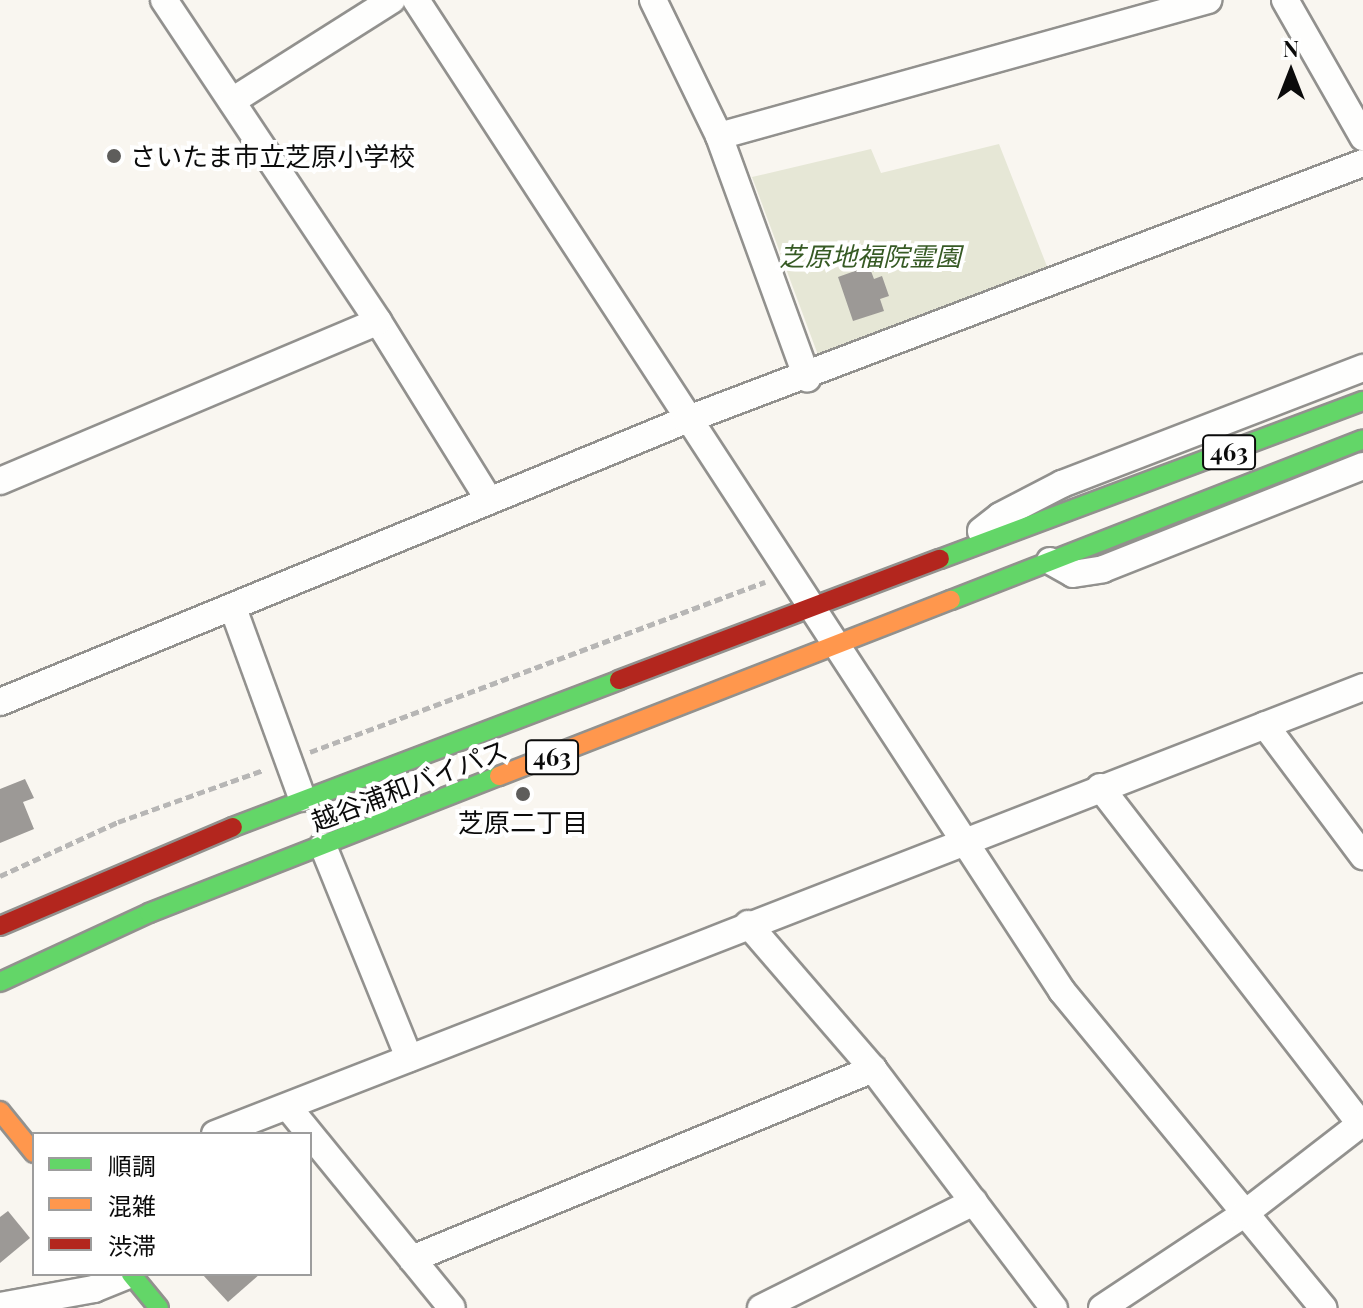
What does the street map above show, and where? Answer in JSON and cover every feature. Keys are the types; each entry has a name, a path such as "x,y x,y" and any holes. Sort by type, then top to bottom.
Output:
{"main road":[{"name":"越谷浦和バイパス","path":"0,926 302,798 810,605 1363,401"},
{"name":"越谷浦和バイパス","path":"0,982 149,913 838,648 1106,535 1363,439"},
{"path":"0,1111 32,1151"},
{"path":"133,1276 159,1308"}],"street":[{"path":"164,0 378,321 489,500"},
{"path":"232,101 392,0"},
{"path":"416,0 686,420 1062,991 1323,1308"},
{"path":"653,0 719,136 807,378"},
{"path":"719,136 1208,0"},
{"path":"1285,0 1363,137"},
{"path":"0,702 686,420 807,378 1363,163"},
{"path":"0,481 378,321"},
{"path":"960,549 1000,516 1062,484 1363,368"},
{"path":"1048,560 1073,574 1103,569 1363,466"},
{"path":"233,608 302,798"},
{"path":"220,1132 1363,687"},
{"path":"1265,725 1363,856"},
{"path":"1100,787 1362,1123 1244,1214 1102,1308"},
{"path":"323,846 409,1058"},
{"path":"748,924 873,1069 1054,1308"},
{"path":"412,1259 873,1069"},
{"path":"288,1107 308,1132"},
{"path":"312,1136 452,1308"},
{"path":"761,1308 974,1202"},
{"path":"0,1306 94,1289 126,1276"}],"path":[{"path":"0,876 118,822 288,761 733,590 770,581"}],"green space":[{"name":"芝原地福院霊園","path":"999,144 1050,274 830,360 818,355 752,177 871,149 881,173"}],"building":[{"path":"869,266 874,279 882,276 889,296 880,299 884,311 853,321 838,277"},
{"path":"25,779 34,798 23,802 34,829 0,843 0,789"},
{"path":"8,1211 30,1238 0,1263 0,1217"},
{"path":"204,1276 258,1276 228,1302"}],"traffic: fast":[{"path":"940,559 1363,401"},
{"path":"951,600 1363,439"},
{"path":"233,827 619,680"},
{"path":"0,982 149,913 499,776"},
{"path":"133,1276 159,1308"}],"traffic: slow":[{"path":"499,776 951,600"},
{"path":"0,1111 32,1151"}],"traffic: jam":[{"path":"619,680 940,559"},
{"path":"0,926 233,827"}],"place":[{"name":"さいたま市立芝原小学校","path":"114,156"},
{"name":"芝原二丁目","path":"523,794"}]}
